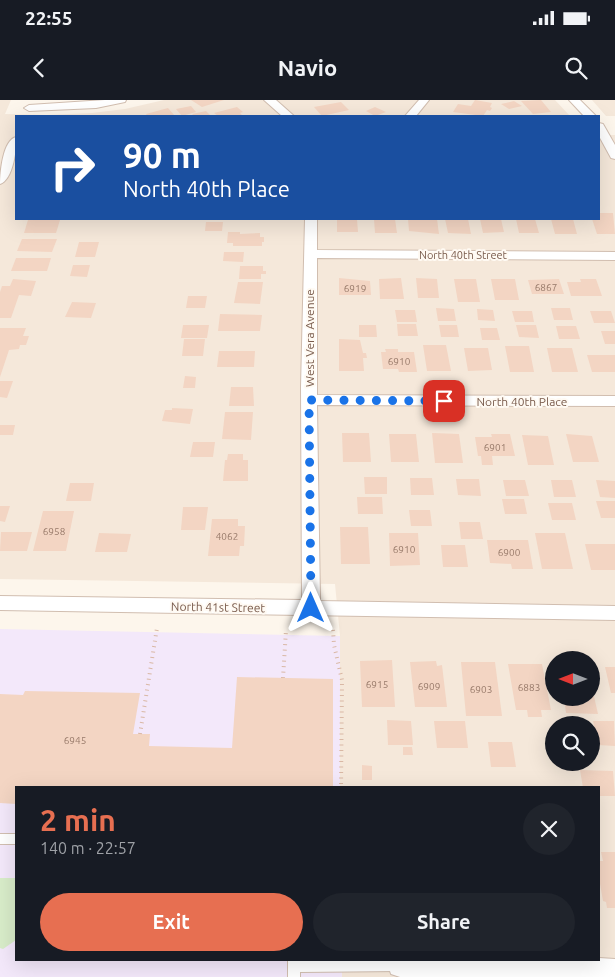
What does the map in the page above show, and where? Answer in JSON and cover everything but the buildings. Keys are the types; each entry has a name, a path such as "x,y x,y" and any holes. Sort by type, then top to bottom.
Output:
{"street":[{"path":"29,108 96,105 121,100"},
{"path":"269,100 287,115"},
{"path":"411,115 424,100"},
{"path":"574,100 589,115"},
{"path":"600,126 612,125"},
{"path":"600,128 615,156"},
{"path":"0,180 15,142"},
{"name":"West Vera Avenue","path":"311,220 309,400 311,608"},
{"name":"North 40th Street","path":"310,254 615,256"},
{"name":"North 40th Place","path":"309,400 615,401"},
{"name":"North 41st Street","path":"0,603 615,613"},
{"path":"400,965 615,971"}],"lane":[{"path":"0,838 15,839"},
{"path":"294,968 400,965"}],"path":[{"path":"140,734 157,628"},
{"path":"283,678 286,630"},
{"path":"333,630 334,645 342,680 341,786"}],"shaded area":[{"path":"0,100 11,100 5,114 46,115 15,115 15,220 600,220 600,135 615,135 615,977 342,977 341,961 600,961 600,786 340,786 340,636 335,584 0,579"},
{"path":"164,100 555,100 569,115 46,115 125,109"},
{"path":"592,100 615,100 615,116 606,116"},
{"path":"0,629 340,636 340,786 15,786 15,961 341,961 342,977 0,977"}],"green space":[{"path":"0,878 15,878 15,941 3,949 0,948"}],"route":[{"path":"311,608 309,400 444,401"}]}
